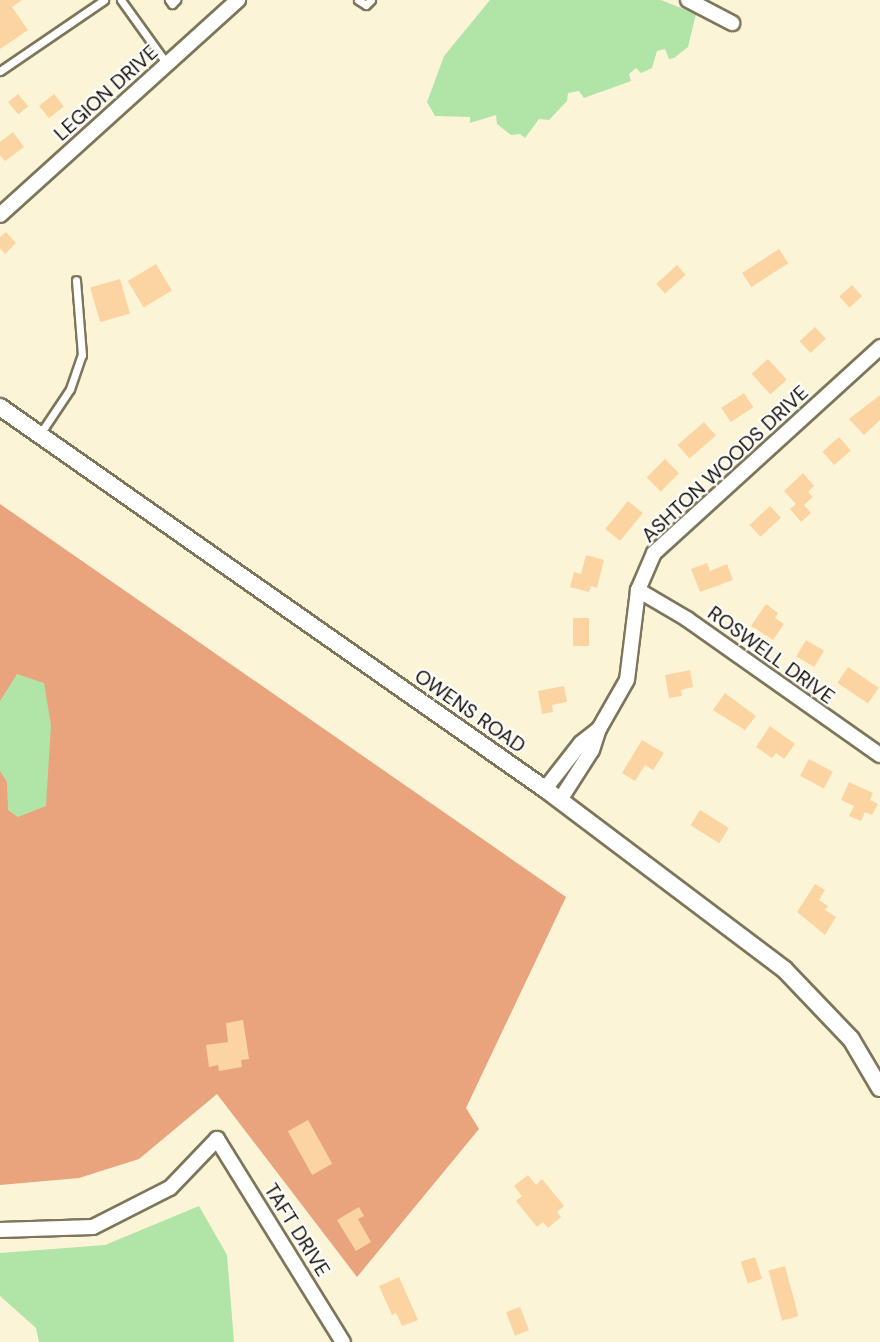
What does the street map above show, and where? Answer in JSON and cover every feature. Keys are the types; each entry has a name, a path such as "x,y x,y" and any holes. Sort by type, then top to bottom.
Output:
{"street":[{"name":"LEGION DRIVE","path":"0,215 238,0"},
{"path":"688,0 732,23"},
{"name":"ASHTON WOODS DRIVE","path":"560,800 592,750 599,729 627,680 638,590 654,553 880,347"},
{"name":"OWENS ROAD","path":"0,407 545,789 784,969 851,1039 880,1088"},
{"name":"ROSWELL DRIVE","path":"638,590 687,619 880,755"},
{"name":"ASHTON WOODS DRIVE","path":"545,789 580,743 599,729"},
{"name":"TAFT DRIVE","path":"0,1230 93,1227 170,1188 217,1139 343,1342"}],"lane":[{"path":"0,71 104,0"},
{"path":"121,0 167,64"},
{"path":"169,0 172,4 176,0"},
{"path":"358,0 366,5 370,0"},
{"path":"39,434 70,389 82,355 76,280"}],"shaded area":[{"path":"490,0 661,0 696,14 688,47 674,58 669,59 665,49 657,51 652,68 641,73 636,68 629,74 631,81 584,98 579,91 568,93 567,101 549,120 539,119 525,138 520,134 511,135 497,124 496,115 470,123 470,117 435,116 427,102 444,56"},
{"path":"0,504 566,897 466,1108 479,1129 357,1277 217,1094 139,1159 79,1178 0,1185"},
{"path":"17,674 44,683 51,725 46,806 18,817 8,810 7,782 0,771 0,701"},
{"path":"199,1206 227,1255 234,1342 39,1342 36,1328 0,1296 0,1253 105,1245"}],"building":[{"path":"0,0 22,0 12,7 28,30 0,49"},
{"path":"18,94 28,106 18,115 8,102"},
{"path":"54,94 64,107 49,118 39,106"},
{"path":"13,132 24,147 5,161 0,155 0,142"},
{"path":"6,232 16,243 5,254 0,248 0,237"},
{"path":"779,249 788,263 751,287 742,273"},
{"path":"156,264 172,291 144,308 128,281"},
{"path":"677,265 686,275 665,293 656,284"},
{"path":"120,279 130,314 100,322 90,288"},
{"path":"852,285 862,296 849,308 839,296"},
{"path":"815,327 826,339 811,353 800,341"},
{"path":"768,359 787,380 770,395 752,374"},
{"path":"744,393 753,407 731,422 721,408"},
{"path":"880,395 880,420 864,435 849,419"},
{"path":"704,422 716,436 689,459 678,445"},
{"path":"839,437 851,451 834,465 822,451"},
{"path":"665,459 679,473 661,492 647,477"},
{"path":"803,473 814,486 808,492 813,497 804,505 811,513 801,522 790,509 796,504 784,491"},
{"path":"628,501 643,513 620,541 605,529"},
{"path":"770,506 781,518 760,537 750,525"},
{"path":"586,555 604,560 597,588 591,586 589,592 570,587 574,572 581,574"},
{"path":"707,563 710,571 727,564 733,580 700,592 691,569"},
{"path":"766,604 778,613 775,618 784,624 773,640 751,626"},
{"path":"573,618 589,618 589,646 573,646"},
{"path":"806,640 824,651 814,667 796,656"},
{"path":"848,667 879,688 868,703 837,683"},
{"path":"690,670 693,687 681,690 682,696 669,698 665,675"},
{"path":"564,686 567,702 552,705 553,712 542,714 538,691"},
{"path":"725,693 756,716 745,730 713,710"},
{"path":"770,726 795,744 784,759 776,753 772,758 756,747"},
{"path":"642,740 664,753 653,770 645,765 635,781 622,773"},
{"path":"809,759 833,772 824,788 800,776"},
{"path":"849,782 873,793 870,800 878,804 872,815 865,812 861,821 849,816 854,806 841,800"},
{"path":"700,810 729,828 719,843 690,825"},
{"path":"815,884 825,890 819,900 828,906 825,910 836,917 825,935 797,912"},
{"path":"243,1020 249,1059 241,1060 242,1067 219,1071 218,1065 209,1067 206,1045 228,1042 226,1023"},
{"path":"308,1120 332,1164 312,1175 288,1131"},
{"path":"528,1175 536,1185 542,1179 564,1206 557,1212 561,1217 548,1228 543,1222 537,1227 516,1201 522,1196 514,1186"},
{"path":"359,1207 364,1216 358,1219 371,1242 356,1251 337,1220"},
{"path":"755,1257 762,1279 748,1284 741,1262"},
{"path":"785,1266 798,1316 782,1321 769,1270"},
{"path":"399,1277 418,1320 402,1326 396,1313 392,1315 379,1286"},
{"path":"520,1307 529,1330 515,1336 506,1312"}]}
